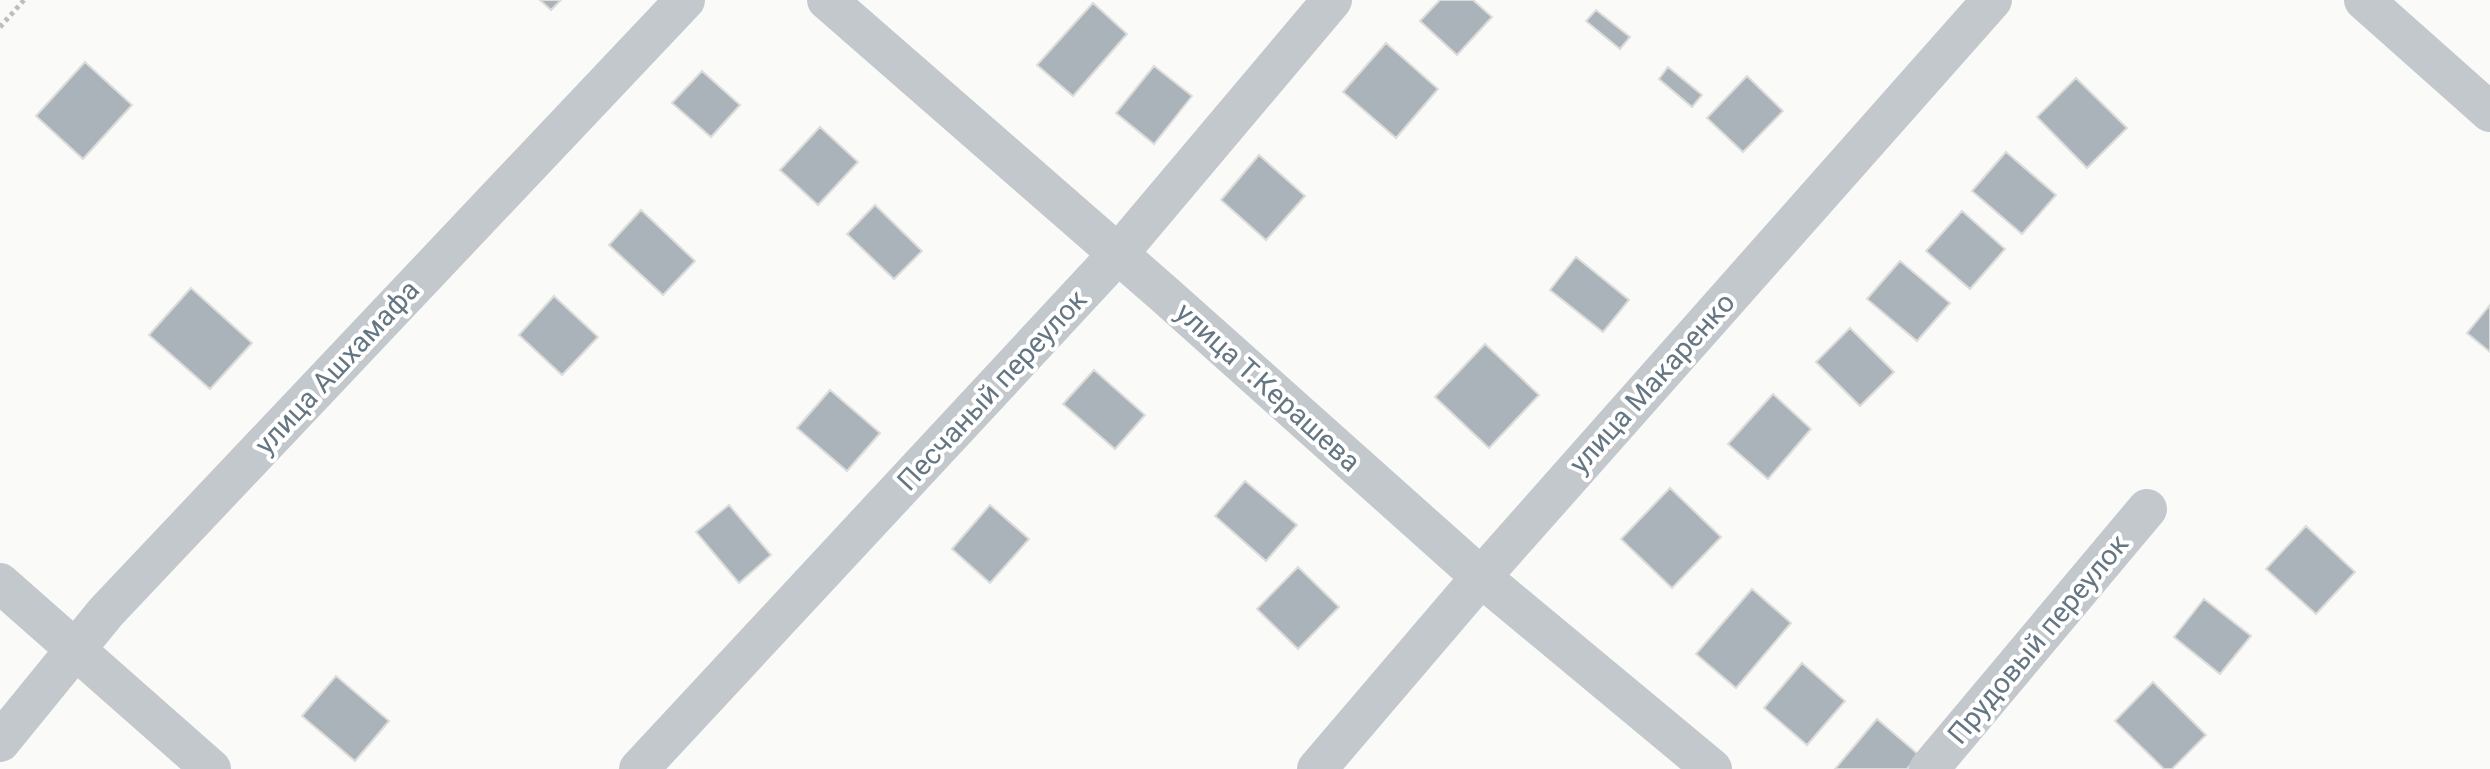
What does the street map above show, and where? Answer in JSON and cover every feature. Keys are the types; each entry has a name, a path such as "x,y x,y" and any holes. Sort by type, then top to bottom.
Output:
{"street":[{"name":"улица Ашхамафа","path":"0,742 106,612 685,0"},
{"name":"улица Т.Керашева","path":"827,0 1481,577 1712,769"},
{"name":"Песчаный переулок","path":"639,769 1118,254 1332,0"},
{"name":"улица Макаренко","path":"1317,769 1481,577 1992,0"},
{"path":"2364,0 2490,112"},
{"name":"Прудовый переулок","path":"1929,769 2147,509"},
{"path":"0,583 211,769"}],"path":[{"path":"0,27 24,0"}],"building":[{"path":"540,0 561,0 551,10"},
{"path":"1440,0 1473,0 1492,17 1457,55 1420,21"},
{"path":"1093,3 1127,34 1073,96 1037,65"},
{"path":"1596,10 1630,37 1620,49 1586,21"},
{"path":"1386,43 1438,89 1396,138 1343,92"},
{"path":"85,62 132,105 83,159 36,116"},
{"path":"1154,66 1192,96 1154,144 1116,113"},
{"path":"1668,67 1702,95 1692,107 1659,79"},
{"path":"702,71 740,105 711,137 672,103"},
{"path":"1747,76 1783,111 1743,152 1707,118"},
{"path":"2076,78 2127,128 2087,168 2037,117"},
{"path":"820,127 858,162 818,205 780,170"},
{"path":"2006,152 2056,195 2022,234 1972,191"},
{"path":"1259,155 1305,196 1266,240 1221,200"},
{"path":"875,205 922,251 894,279 847,234"},
{"path":"641,210 695,261 663,295 609,245"},
{"path":"1962,211 2005,249 1970,289 1926,251"},
{"path":"1576,257 1629,300 1603,332 1550,290"},
{"path":"1900,261 1950,303 1917,341 1867,299"},
{"path":"191,288 252,343 210,389 149,335"},
{"path":"554,296 598,337 562,375 519,335"},
{"path":"2490,305 2490,352 2467,333"},
{"path":"1850,328 1894,372 1860,406 1816,362"},
{"path":"1485,344 1539,395 1489,448 1435,397"},
{"path":"1094,370 1145,415 1115,449 1063,404"},
{"path":"830,390 880,433 847,471 797,428"},
{"path":"1773,394 1811,429 1768,479 1728,444"},
{"path":"1245,481 1297,525 1266,561 1215,516"},
{"path":"1670,488 1721,537 1672,588 1621,539"},
{"path":"729,505 771,555 739,583 696,532"},
{"path":"990,505 1029,539 990,583 952,549"},
{"path":"2306,526 2355,572 2316,614 2266,569"},
{"path":"1298,567 1339,607 1298,649 1257,609"},
{"path":"1752,589 1791,623 1736,688 1696,654"},
{"path":"2204,599 2251,636 2220,674 2174,637"},
{"path":"1802,663 1845,701 1807,745 1764,708"},
{"path":"336,676 389,721 355,761 302,716"},
{"path":"2153,682 2206,735 2172,769 2164,769 2115,721"},
{"path":"1877,719 1919,755 1907,769 1835,769"}]}
